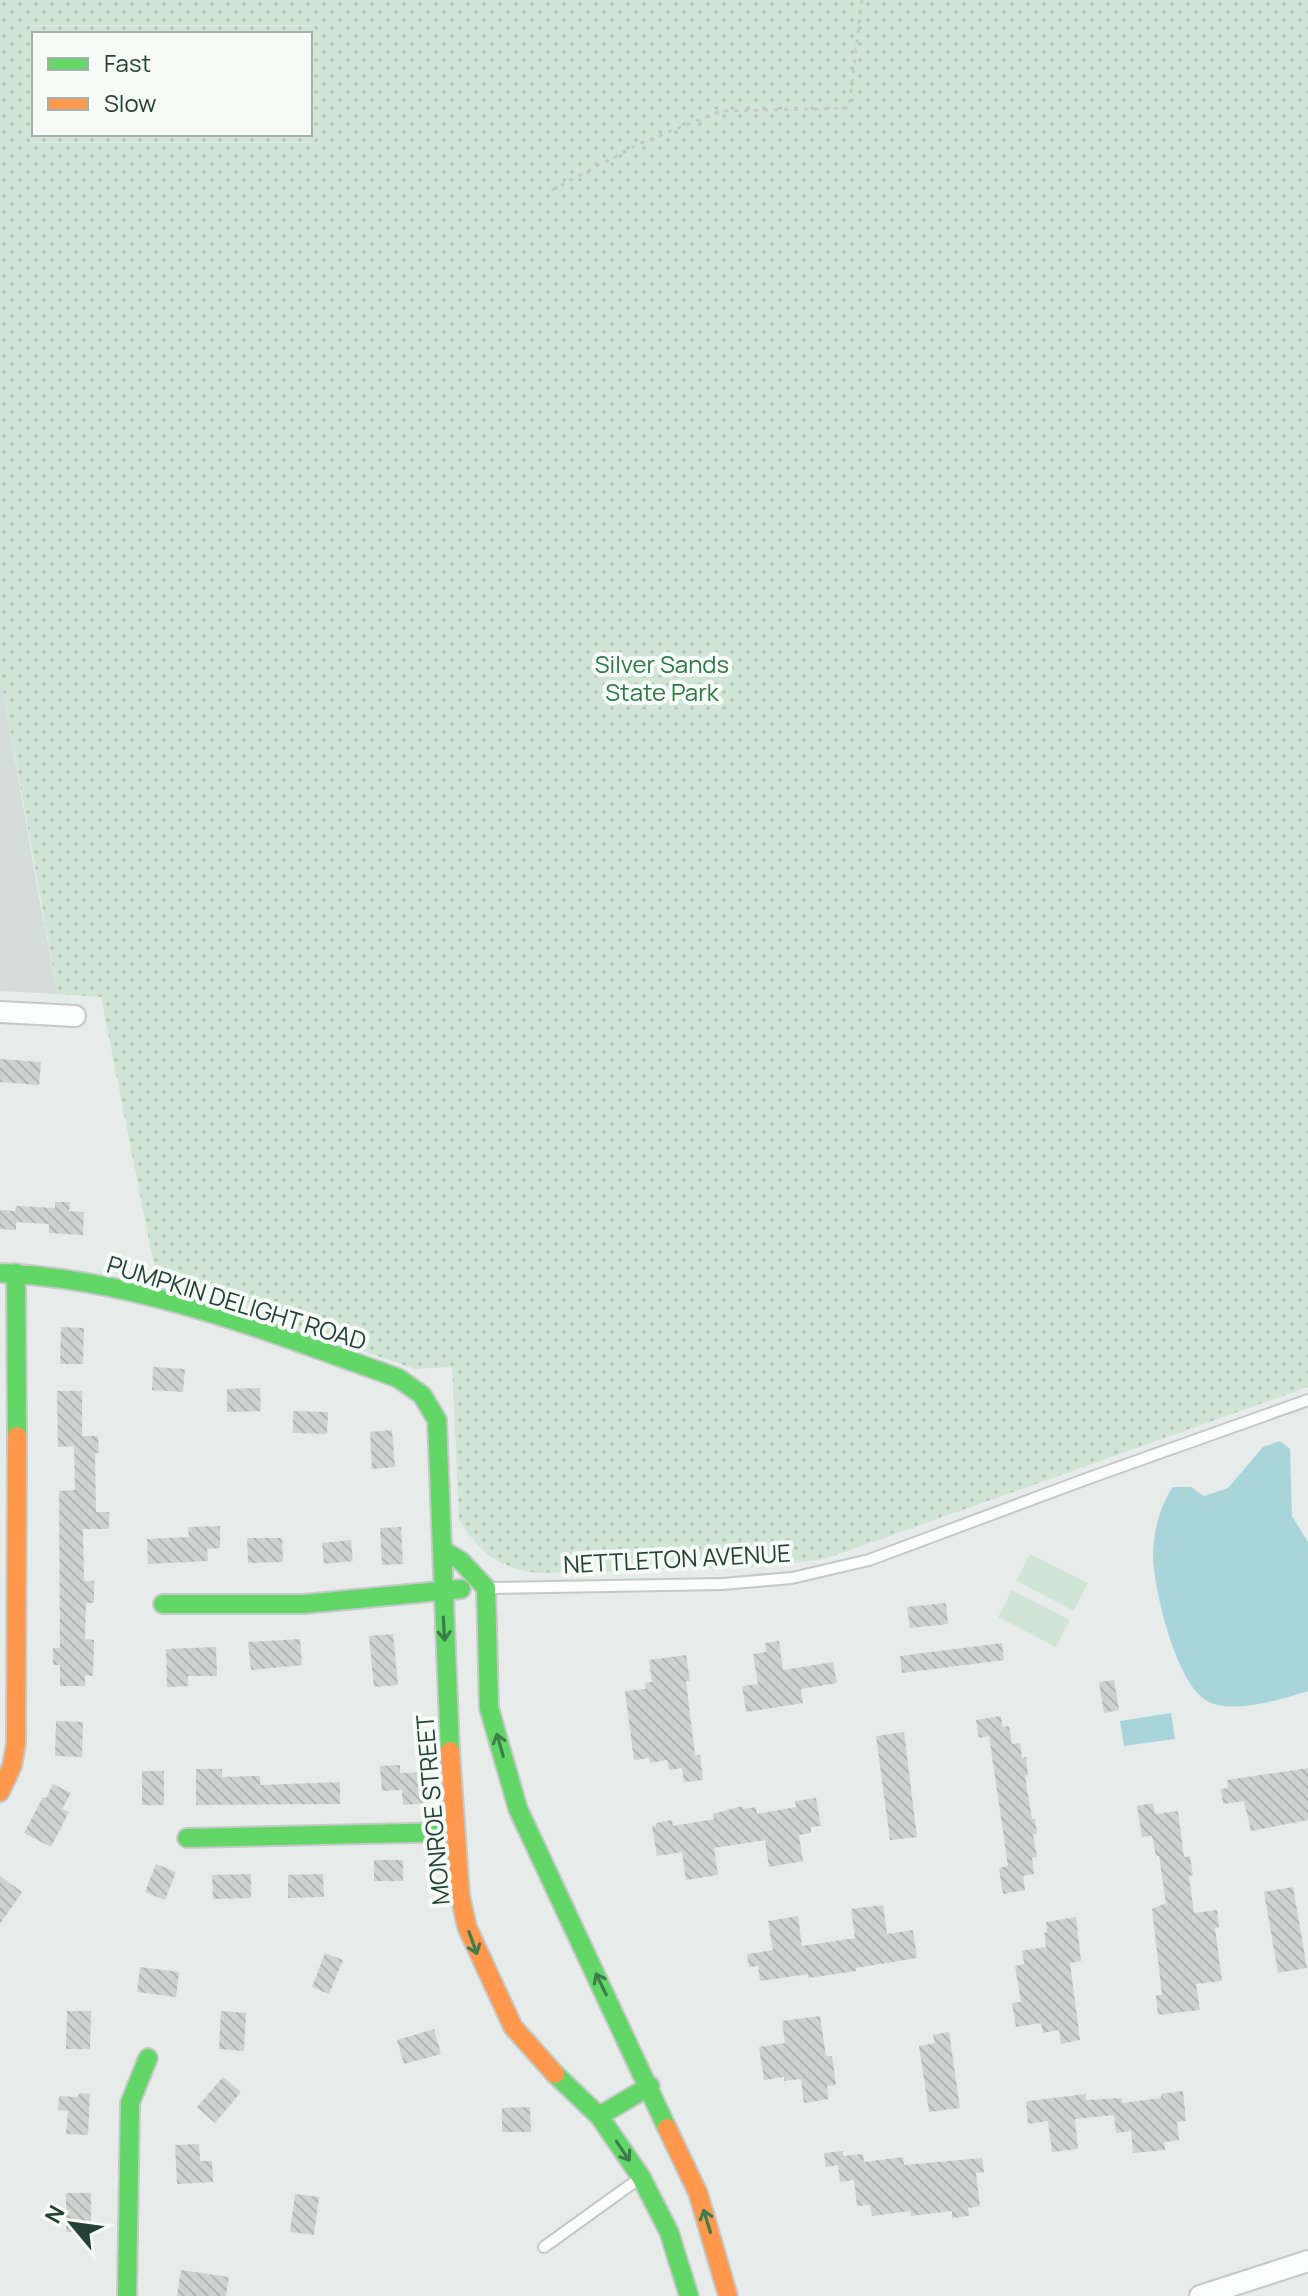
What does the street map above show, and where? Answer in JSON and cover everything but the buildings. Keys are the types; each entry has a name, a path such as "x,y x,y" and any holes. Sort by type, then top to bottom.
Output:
{"street":[{"path":"0,1012 75,1016"},
{"path":"0,1792 12,1766 16,1743 18,1570 8,1273"},
{"name":"PUMPKIN DELIGHT ROAD","path":"8,1273 63,1277 134,1291 354,1362 413,1386 432,1406 437,1420"},
{"name":"MONROE STREET","path":"437,1420 454,1832 460,1895 467,1927 503,2009 526,2044 599,2116 641,2177 669,2232 689,2296"},
{"path":"444,1551 461,1561 486,1588 489,1708 518,1809 698,2193 728,2296"},
{"name":"NETTLETON AVENUE","path":"163,1604 304,1604 486,1588"},
{"path":"187,1838 454,1832"},
{"path":"127,2296 130,2103 148,2058"},
{"path":"599,2116 650,2086"},
{"path":"1200,2296 1308,2261"}],"lane":[{"name":"NETTLETON AVENUE","path":"486,1588 722,1584 792,1578 869,1560 1308,1400"},
{"path":"544,2247 641,2177"}],"path":[{"path":"552,190 641,143 721,111 849,108 862,0"}],"shaded area":[{"path":"0,674 39,897 58,994 0,991"}],"green space":[{"name":"Silver Sands State Park","path":"0,0 1308,0 1308,1387 825,1559 760,1567 523,1571 490,1556 473,1540 459,1519 452,1367 415,1369 220,1302 221,1298 156,1276 101,997 58,994 0,674"},
{"path":"1030,1554 1088,1583 1074,1611 1016,1581"},
{"path":"1012,1590 1070,1620 1056,1647 998,1617"}],"water":[{"path":"1280,1441 1290,1449 1292,1516 1308,1542 1308,1691 1257,1704 1217,1705 1196,1691 1186,1676 1169,1635 1154,1572 1156,1529 1164,1502 1173,1487 1191,1487 1204,1496 1228,1488 1263,1447"},
{"path":"1171,1713 1175,1739 1124,1746 1120,1721"}],"traffic: fast":[{"path":"0,1273 102,1285 202,1310 398,1378 422,1395 437,1420 450,1751"},
{"path":"16,1273 17,1436"},
{"path":"444,1551 461,1561 486,1588 489,1708 518,1809 667,2128"},
{"path":"163,1604 304,1604 461,1589"},
{"path":"187,1838 454,1832"},
{"path":"127,2296 130,2103 148,2058"},
{"path":"555,2074 599,2116 641,2177 669,2232 689,2296"},
{"path":"599,2116 650,2086"}],"traffic: slow":[{"path":"0,1792 12,1766 16,1743 17,1436"},
{"path":"450,1751 460,1895 467,1927 513,2027 555,2074"},
{"path":"667,2128 698,2193 728,2296"}]}
